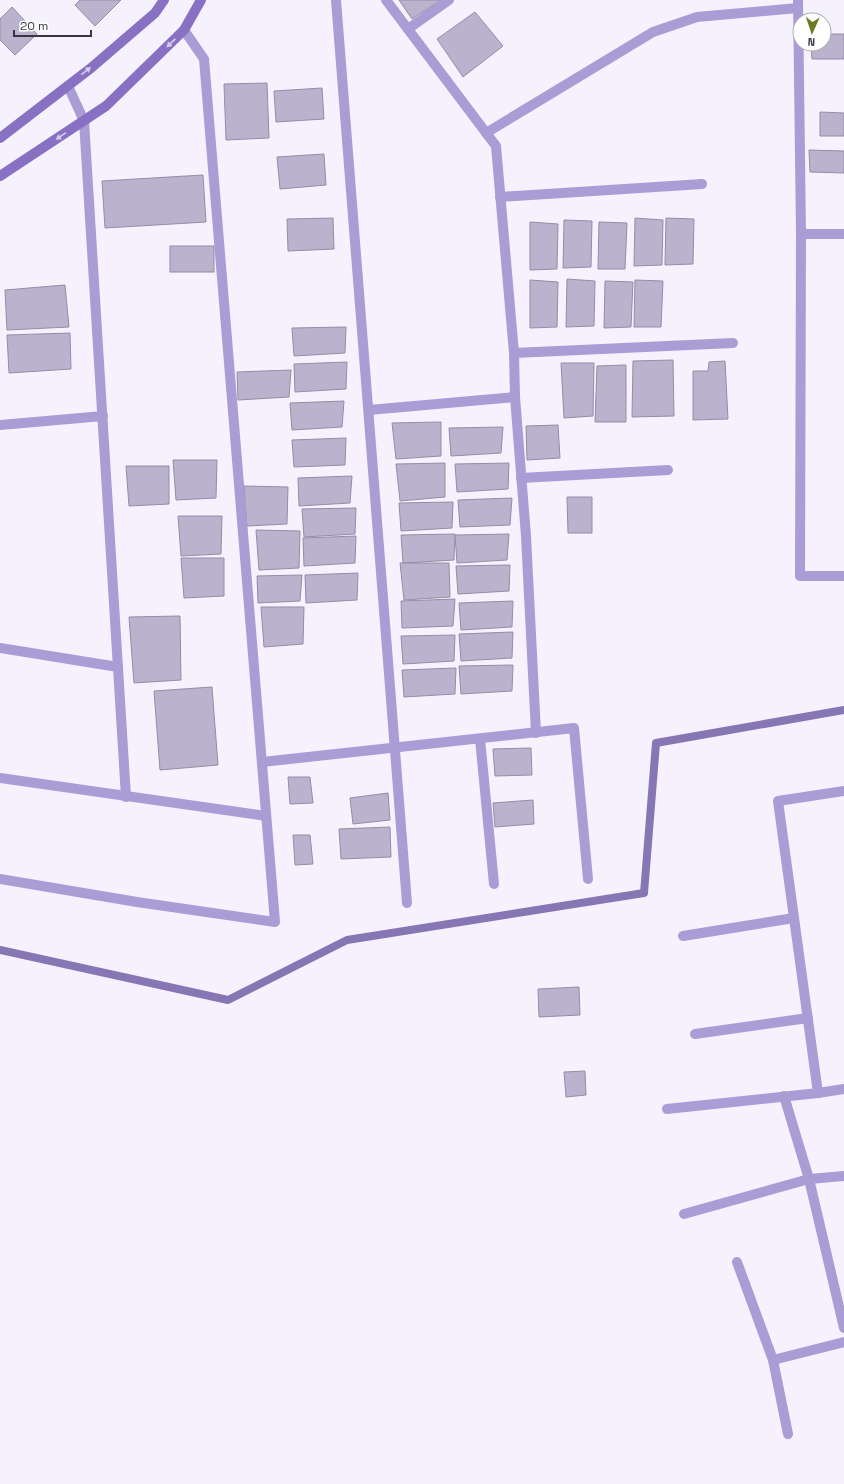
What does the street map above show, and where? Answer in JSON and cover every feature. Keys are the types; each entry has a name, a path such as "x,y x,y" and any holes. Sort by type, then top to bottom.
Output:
{"street":[{"path":"0,138 91,68 155,13 164,0"},
{"path":"0,176 106,106 184,30 201,0"},
{"path":"336,0 370,410 407,903"},
{"path":"386,0 496,146 514,353 515,397 536,733"},
{"path":"408,29 449,0"},
{"path":"486,133 653,32 697,17 798,4 801,234 800,576 844,576"},
{"path":"0,879 137,902 275,922 204,59 184,30"},
{"path":"68,86 84,120 126,797"},
{"path":"500,197 702,184"},
{"path":"801,234 844,234"},
{"path":"514,353 733,343"},
{"path":"370,410 515,397"},
{"path":"0,425 103,416"},
{"path":"521,478 668,470"},
{"path":"0,648 118,667"},
{"path":"262,762 574,728 588,879"},
{"path":"480,739 494,884"},
{"path":"0,778 266,816"},
{"path":"818,1093 778,801 844,791"},
{"path":"683,936 794,918"},
{"path":"695,1034 808,1018"},
{"path":"667,1109 844,1089"},
{"path":"784,1096 809,1179 844,1328"},
{"path":"684,1214 809,1179 844,1176"},
{"path":"737,1262 773,1360 788,1434"},
{"path":"773,1360 844,1342"}],"building":[{"path":"80,0 121,0 95,26 75,5"},
{"path":"399,0 441,0 412,19"},
{"path":"12,7 37,34 15,55 0,40 0,19"},
{"path":"475,12 503,46 463,77 437,39"},
{"path":"832,34 844,34 844,59 812,59 812,52 832,52"},
{"path":"267,83 269,138 226,140 224,84"},
{"path":"322,88 324,119 276,122 274,91"},
{"path":"820,112 844,113 844,136 820,136"},
{"path":"809,150 844,151 844,173 810,172"},
{"path":"324,154 326,185 280,189 277,157"},
{"path":"203,175 206,222 105,228 102,181"},
{"path":"333,218 334,249 288,251 287,219"},
{"path":"635,218 663,220 662,265 634,266"},
{"path":"666,218 694,219 693,264 665,265"},
{"path":"564,220 592,221 591,267 563,268"},
{"path":"530,222 558,224 557,269 530,270"},
{"path":"599,222 627,223 625,269 598,269"},
{"path":"170,246 214,246 214,272 170,272"},
{"path":"567,279 595,281 594,326 566,327"},
{"path":"530,280 558,282 557,327 530,328"},
{"path":"635,280 663,281 661,327 634,327"},
{"path":"605,281 633,282 631,327 604,328"},
{"path":"65,285 69,327 7,330 5,290"},
{"path":"346,327 345,353 294,356 292,328"},
{"path":"70,333 71,369 9,373 7,335"},
{"path":"673,360 674,416 632,417 633,361"},
{"path":"725,361 728,419 693,420 693,371 708,371 709,362"},
{"path":"347,362 346,389 295,392 294,364"},
{"path":"561,363 594,363 593,416 564,418"},
{"path":"626,365 626,422 595,422 597,366"},
{"path":"291,370 289,397 238,400 237,372"},
{"path":"344,401 342,427 292,430 290,403"},
{"path":"441,422 441,456 396,459 392,423"},
{"path":"558,425 560,458 527,460 526,426"},
{"path":"503,427 501,453 451,456 449,428"},
{"path":"346,438 345,465 294,467 292,440"},
{"path":"173,460 217,460 216,498 176,500"},
{"path":"445,463 445,497 400,501 396,464"},
{"path":"509,463 508,489 457,492 455,464"},
{"path":"126,466 169,466 169,504 129,506"},
{"path":"352,476 350,503 299,506 298,478"},
{"path":"244,486 288,487 287,524 247,526"},
{"path":"567,497 592,497 592,533 568,533"},
{"path":"512,498 510,525 460,527 458,500"},
{"path":"453,502 452,528 401,531 399,503"},
{"path":"356,508 355,534 304,537 302,509"},
{"path":"178,516 222,516 221,554 181,556"},
{"path":"256,530 300,531 299,568 259,570"},
{"path":"455,534 454,560 403,563 401,535"},
{"path":"509,534 507,560 457,563 455,535"},
{"path":"356,536 355,563 304,566 303,538"},
{"path":"181,558 224,558 224,596 184,598"},
{"path":"400,563 449,563 450,597 404,600"},
{"path":"510,565 509,591 458,594 456,566"},
{"path":"358,573 357,600 306,603 305,575"},
{"path":"302,575 300,601 258,603 257,576"},
{"path":"455,599 453,626 402,628 401,601"},
{"path":"513,601 512,627 461,630 459,603"},
{"path":"261,607 304,607 303,644 264,647"},
{"path":"180,616 181,680 134,683 129,617"},
{"path":"513,632 512,658 461,661 459,634"},
{"path":"455,635 454,661 403,664 401,636"},
{"path":"513,665 512,691 461,694 459,666"},
{"path":"456,668 455,694 404,697 402,670"},
{"path":"212,687 218,765 160,770 154,691"},
{"path":"531,748 532,775 495,776 493,749"},
{"path":"288,777 310,777 313,803 290,804"},
{"path":"388,793 390,820 353,824 350,798"},
{"path":"533,800 534,824 495,827 493,803"},
{"path":"390,827 391,857 341,859 339,829"},
{"path":"293,835 310,835 313,864 295,865"},
{"path":"579,987 580,1015 539,1017 538,989"},
{"path":"585,1071 586,1095 566,1097 564,1072"}],"waterway":[{"path":"0,950 228,1000 347,940 644,893 656,743 844,710"}]}
